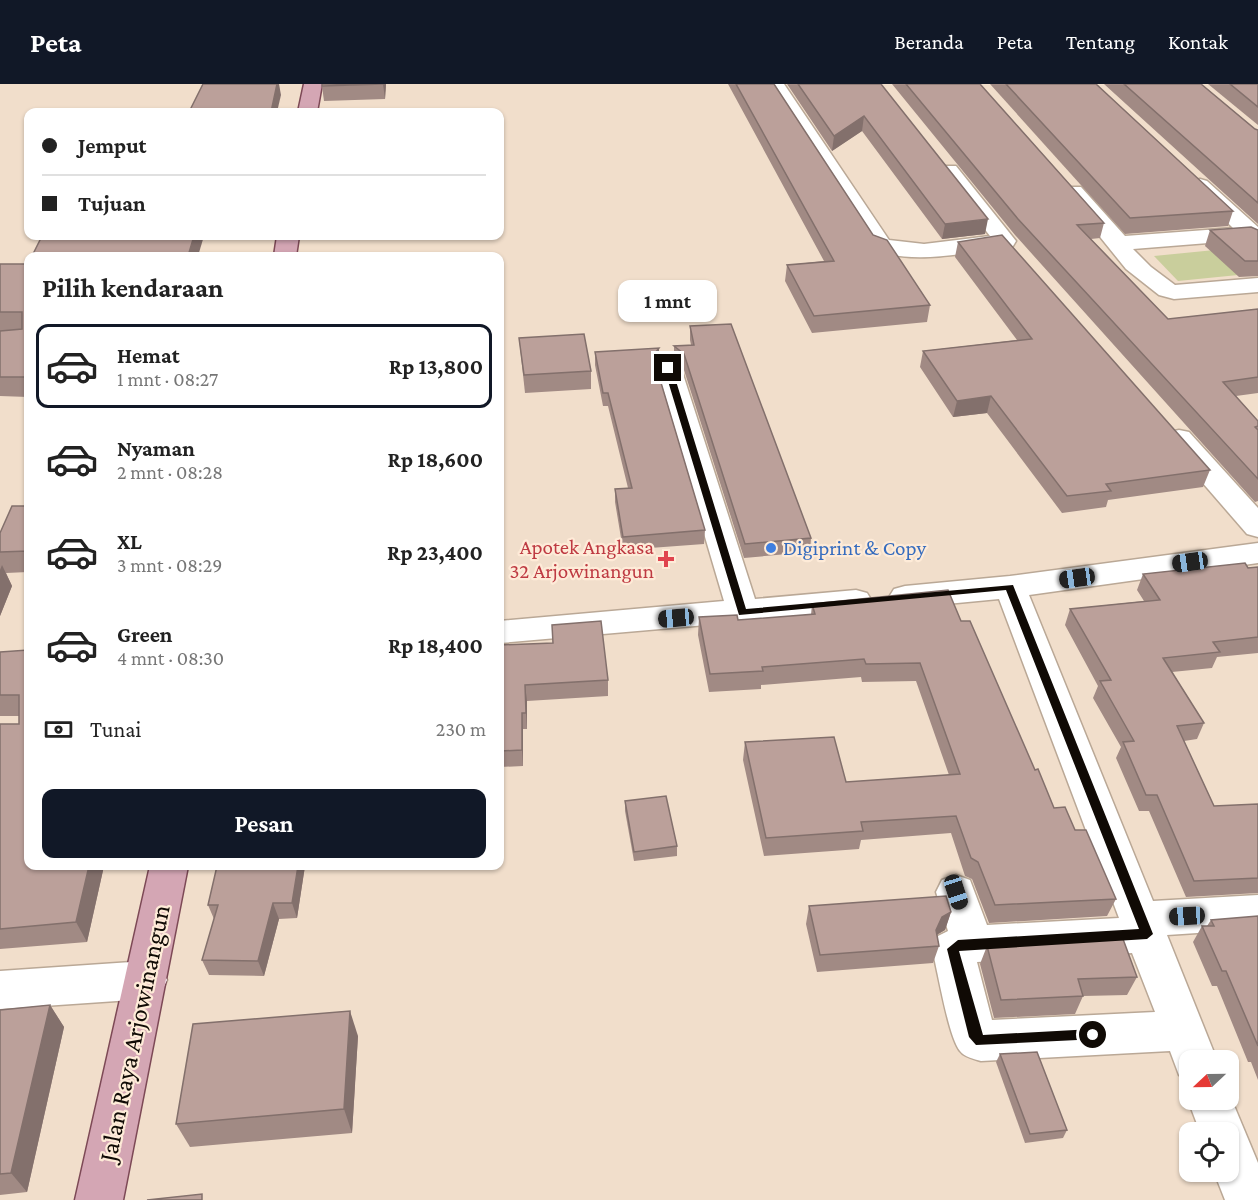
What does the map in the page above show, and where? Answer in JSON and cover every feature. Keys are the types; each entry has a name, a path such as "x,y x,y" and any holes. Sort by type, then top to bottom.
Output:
{"main road":[{"path":"309,108 313,84"},
{"name":"Jalan Raya Arjowinangun","path":"99,1200 168,870"}],"street":[{"path":"775,84 814,142 834,179 881,245 912,251 1013,249 938,157"},
{"path":"1183,170 1254,236"},
{"path":"1061,177 1119,243 1123,252 1168,291 1231,287 1255,295"},
{"path":"1119,243 1254,236"},
{"path":"668,368 743,612"},
{"path":"1159,416 1258,528"},
{"path":"504,632 1010,587 1258,554"},
{"path":"1010,587 1144,926 1189,1045 981,1041 975,1037 953,949 958,945 1144,926 1258,912"},
{"path":"956,892 973,944"},
{"path":"0,990 146,980"},
{"path":"1239,1173 1250,1200"}],"green space":[{"path":"1235,248 1258,273 1178,281 1154,256"}],"building":[{"path":"203,84 277,84 272,108 191,108"},
{"path":"322,84 383,84 322,86"},
{"path":"736,84 774,84 873,235 887,240 930,305 814,316 787,265 834,261"},
{"path":"798,84 881,84 988,219 945,224 864,116 834,136"},
{"path":"906,84 980,84 1104,223 1077,225 1168,319 1258,309 1258,377 1223,382 1258,421 1258,426 1255,427 1258,430 1258,479 1018,219"},
{"path":"1006,84 1096,84 1233,211 1130,218"},
{"path":"1124,84 1201,84 1258,130 1258,203"},
{"path":"1230,84 1258,84 1258,107"},
{"path":"1251,227 1258,230 1258,261 1245,261 1210,230"},
{"path":"1002,235 1210,470 1106,484 1111,491 1067,496 991,396 957,401 923,351 1032,339 958,242"},
{"path":"40,240 193,240 189,252 34,252"},
{"path":"0,264 24,264 24,377 0,377 0,331 22,329 22,312 0,312"},
{"path":"731,324 811,538 745,544 684,354 674,346 694,345 690,326"},
{"path":"584,334 591,371 524,375 519,338"},
{"path":"659,348 653,356 705,530 623,537 615,489 632,488 608,393 603,393 595,352"},
{"path":"12,506 24,506 24,551 0,552 0,533"},
{"path":"1245,563 1248,568 1258,567 1258,637 1213,642 1220,652 1163,658 1204,723 1177,726 1214,806 1258,804 1258,878 1194,881 1157,795 1146,795 1123,742 1134,741 1100,681 1111,680 1070,609 1160,600 1143,574"},
{"path":"948,590 961,621 970,621 1054,808 1065,807 1075,830 1086,830 1116,899 995,905 978,862 971,858 956,816 861,822 863,831 766,838 745,742 834,737 846,782 960,774 920,663 866,664 864,659 762,667 763,671 710,674 699,617 737,615 738,620 815,614 812,604"},
{"path":"601,621 608,680 525,685 526,713 522,713 522,750 504,751 504,645 553,643 552,625"},
{"path":"24,650 24,870 88,870 76,922 0,929 0,724 19,724 19,695 0,695 0,652"},
{"path":"666,796 677,846 634,852 625,801"},
{"path":"216,870 297,870 292,903 273,903 258,961 202,960 218,905 208,905"},
{"path":"946,896 951,912 942,917 936,930 939,946 820,955 809,906"},
{"path":"1258,916 1258,1046 1226,971 1222,971 1202,926 1214,926 1211,920"},
{"path":"1123,939 1137,977 1078,979 1083,996 1001,1000 987,946"},
{"path":"50,1005 11,1173 0,1174 0,1010"},
{"path":"350,1011 344,1109 176,1124 193,1024"},
{"path":"1037,1052 1067,1130 1030,1134 1000,1054"},
{"path":"202,1194 202,1200 147,1200"}],"place":[{"name":"Digiprint & Copy","path":"771,548"},
{"name":"Apotek Angkasa 32 Arjowinangun","path":"666,559"}],"route":[{"path":"668,368 743,612 1010,587 1147,934 958,945 953,949 975,1037 981,1041 1093,1035"}]}
